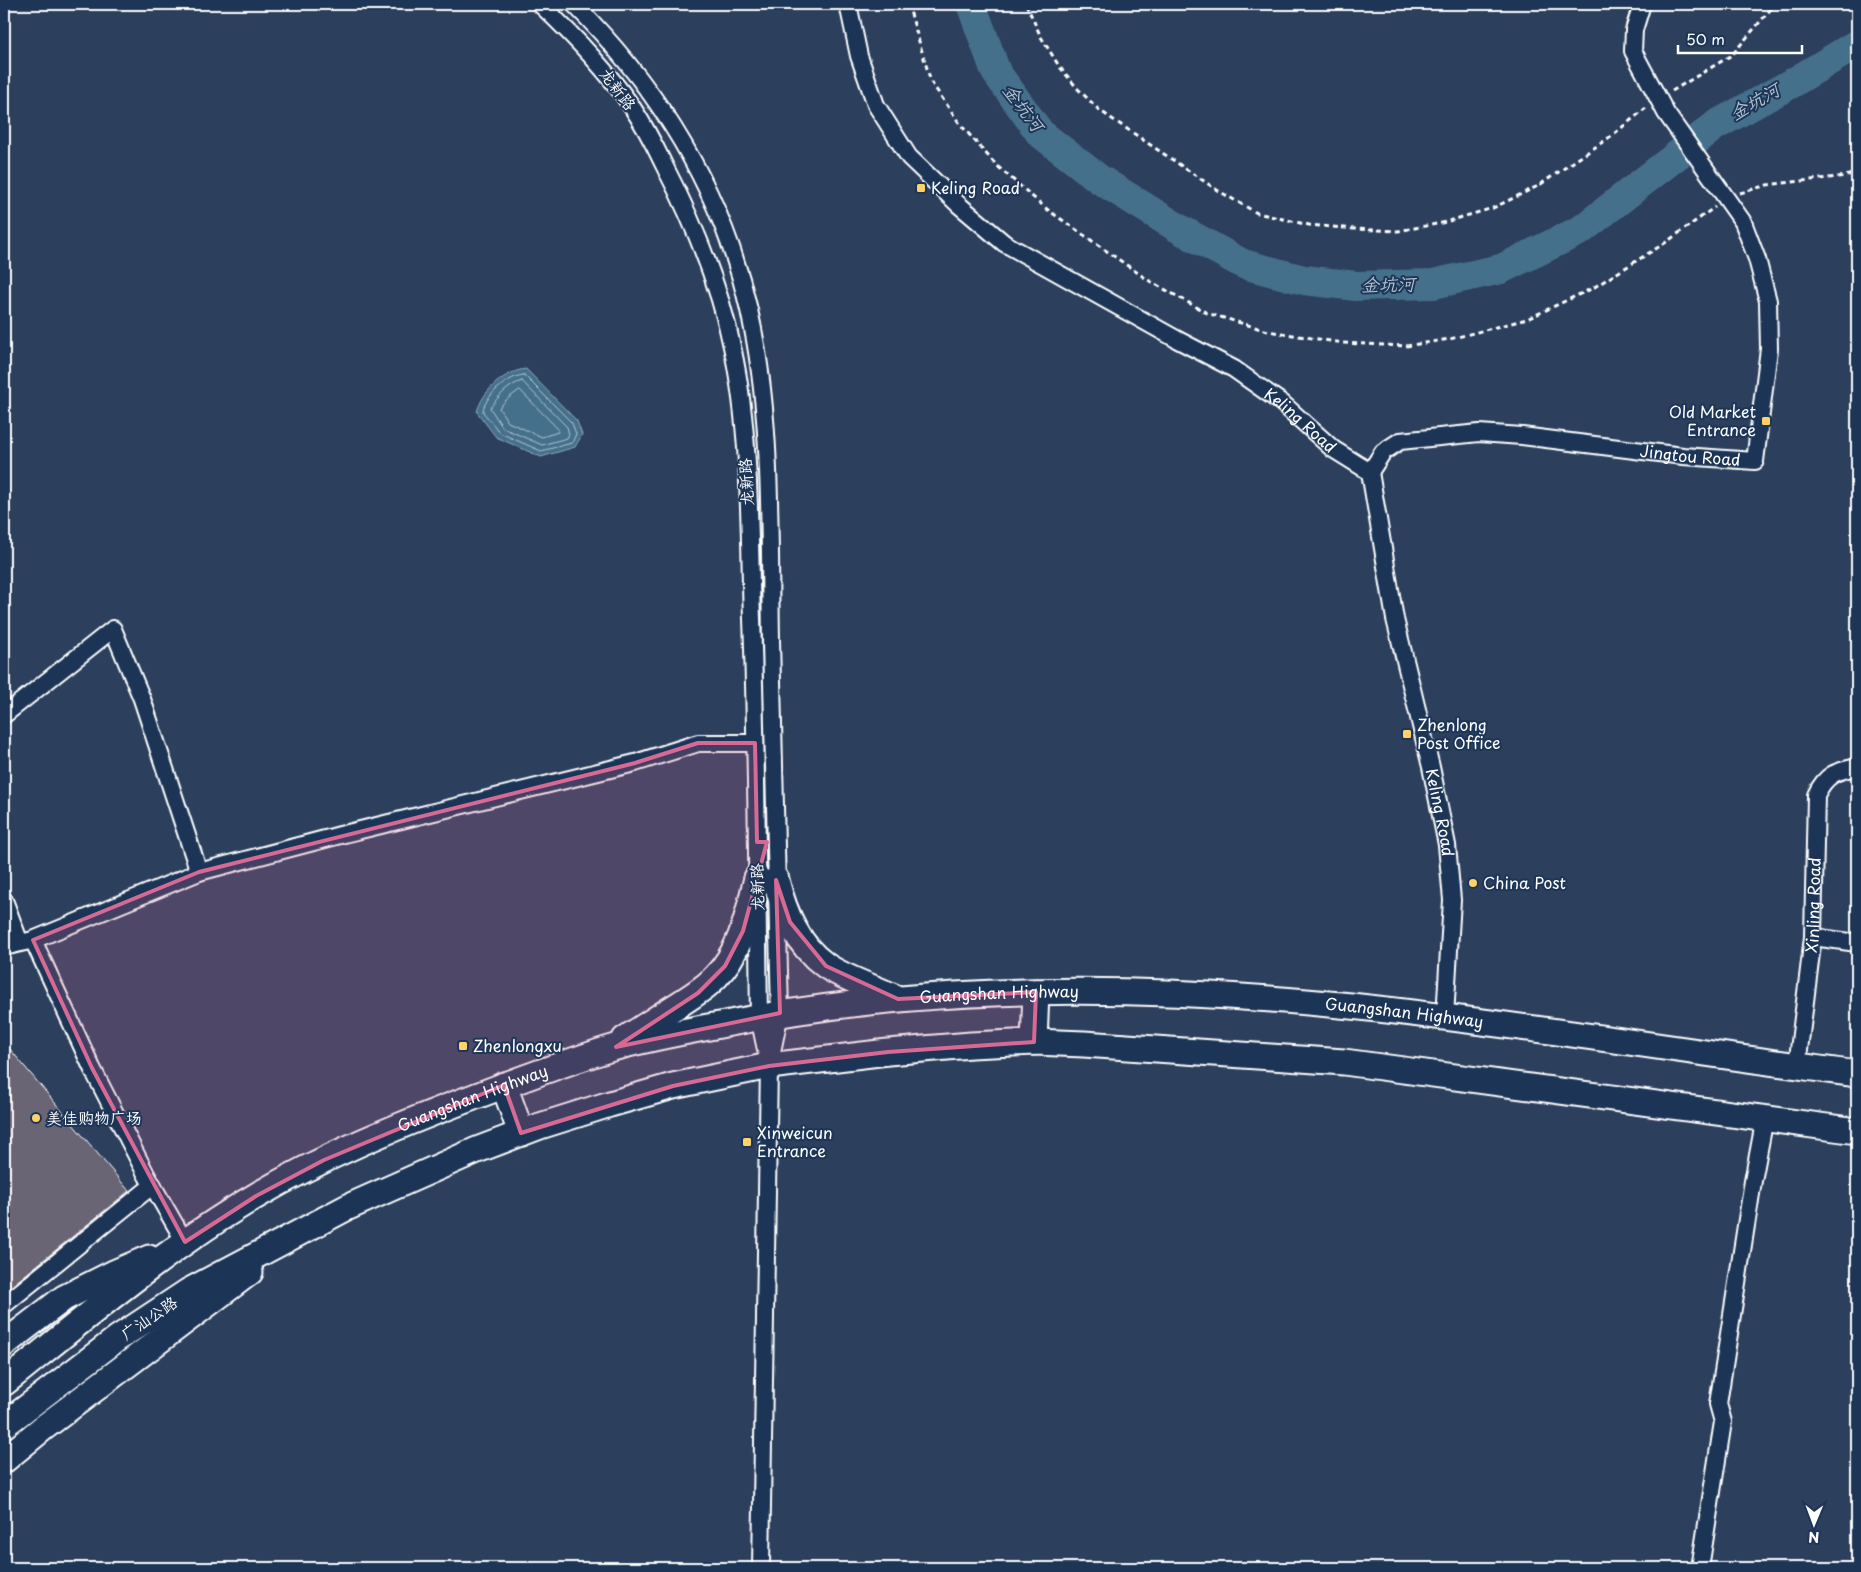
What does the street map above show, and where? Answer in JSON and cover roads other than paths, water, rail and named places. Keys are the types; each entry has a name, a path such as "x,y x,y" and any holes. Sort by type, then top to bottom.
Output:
{"highway":[{"path":"767,879 800,938 826,966 898,998"},
{"path":"612,1048 712,982 735,950 767,879"},
{"name":"Guangshan Highway","path":"185,1242 256,1196 324,1160 432,1113 504,1085 612,1048 769,1015 898,998 998,992 1160,993 1346,1006 1445,1017 1857,1074"},
{"path":"1034,1042 1036,992"},
{"path":"4,1460 43,1428 306,1230 346,1208 400,1183 521,1134 610,1104 673,1086 769,1066 888,1052 1034,1042 1202,1052 1344,1062 1857,1131"},
{"path":"504,1085 521,1134"},
{"name":"广汕公路","path":"4,1425 118,1338 189,1291 306,1230"},
{"path":"4,1344 64,1298 116,1272 185,1242"},
{"path":"4,1383 185,1242"}],"street":[{"name":"龙新路","path":"540,4 605,70 632,106 653,143 699,239 723,312 733,350 741,403 746,473 755,743 767,879"},
{"name":"龙新路","path":"574,4 597,27 638,78 659,106 700,172 723,225 736,263 749,310 761,380 766,442 769,1015 761,1568"},
{"name":"Keling Road","path":"848,4 859,56 876,105 909,157 959,205 1004,243 1234,369 1282,403 1333,449 1370,472 1395,619 1447,845 1452,900 1445,1017"},
{"name":"Jingtou Road","path":"1370,472 1384,452 1400,441 1480,433 1522,436 1682,456 1755,461 1769,349 1768,301 1752,242 1743,222 1662,106 1633,51 1634,30 1642,4"},
{"path":"4,715 113,629 142,699 199,872"},
{"path":"4,947 27,941 199,872 344,834 635,763 698,743 755,743"},
{"name":"Xinling Road","path":"1797,1066 1813,937 1816,794 1820,785 1830,774 1857,767"},
{"path":"4,900 153,1185 185,1242"},
{"path":"1813,937 1857,942"},
{"path":"1700,1568 1723,1422 1718,1404 1753,1181 1765,1118"},
{"path":"4,1305 153,1185"}],"water":[{"path":"526,369 577,421 582,435 575,447 541,457 496,437 477,412 484,397 496,383 510,374"}],"waterway":[{"name":"金坑河","path":"971,4 996,72 1040,133 1099,179 1178,228 1243,264 1304,280 1356,286 1433,284 1501,269 1581,230 1716,125 1794,82 1857,44"}],"place":[{"name":"Keling Road","path":"921,188"},
{"name":"Old Market Entrance","path":"1766,421"},
{"name":"Zhenlong Post Office","path":"1407,734"},
{"name":"China Post","path":"1473,883"},
{"name":"Zhenlongxu","path":"463,1046"},
{"name":"美佳购物广场","path":"36,1118"},
{"name":"Xinweicun Entrance","path":"747,1142"}]}
